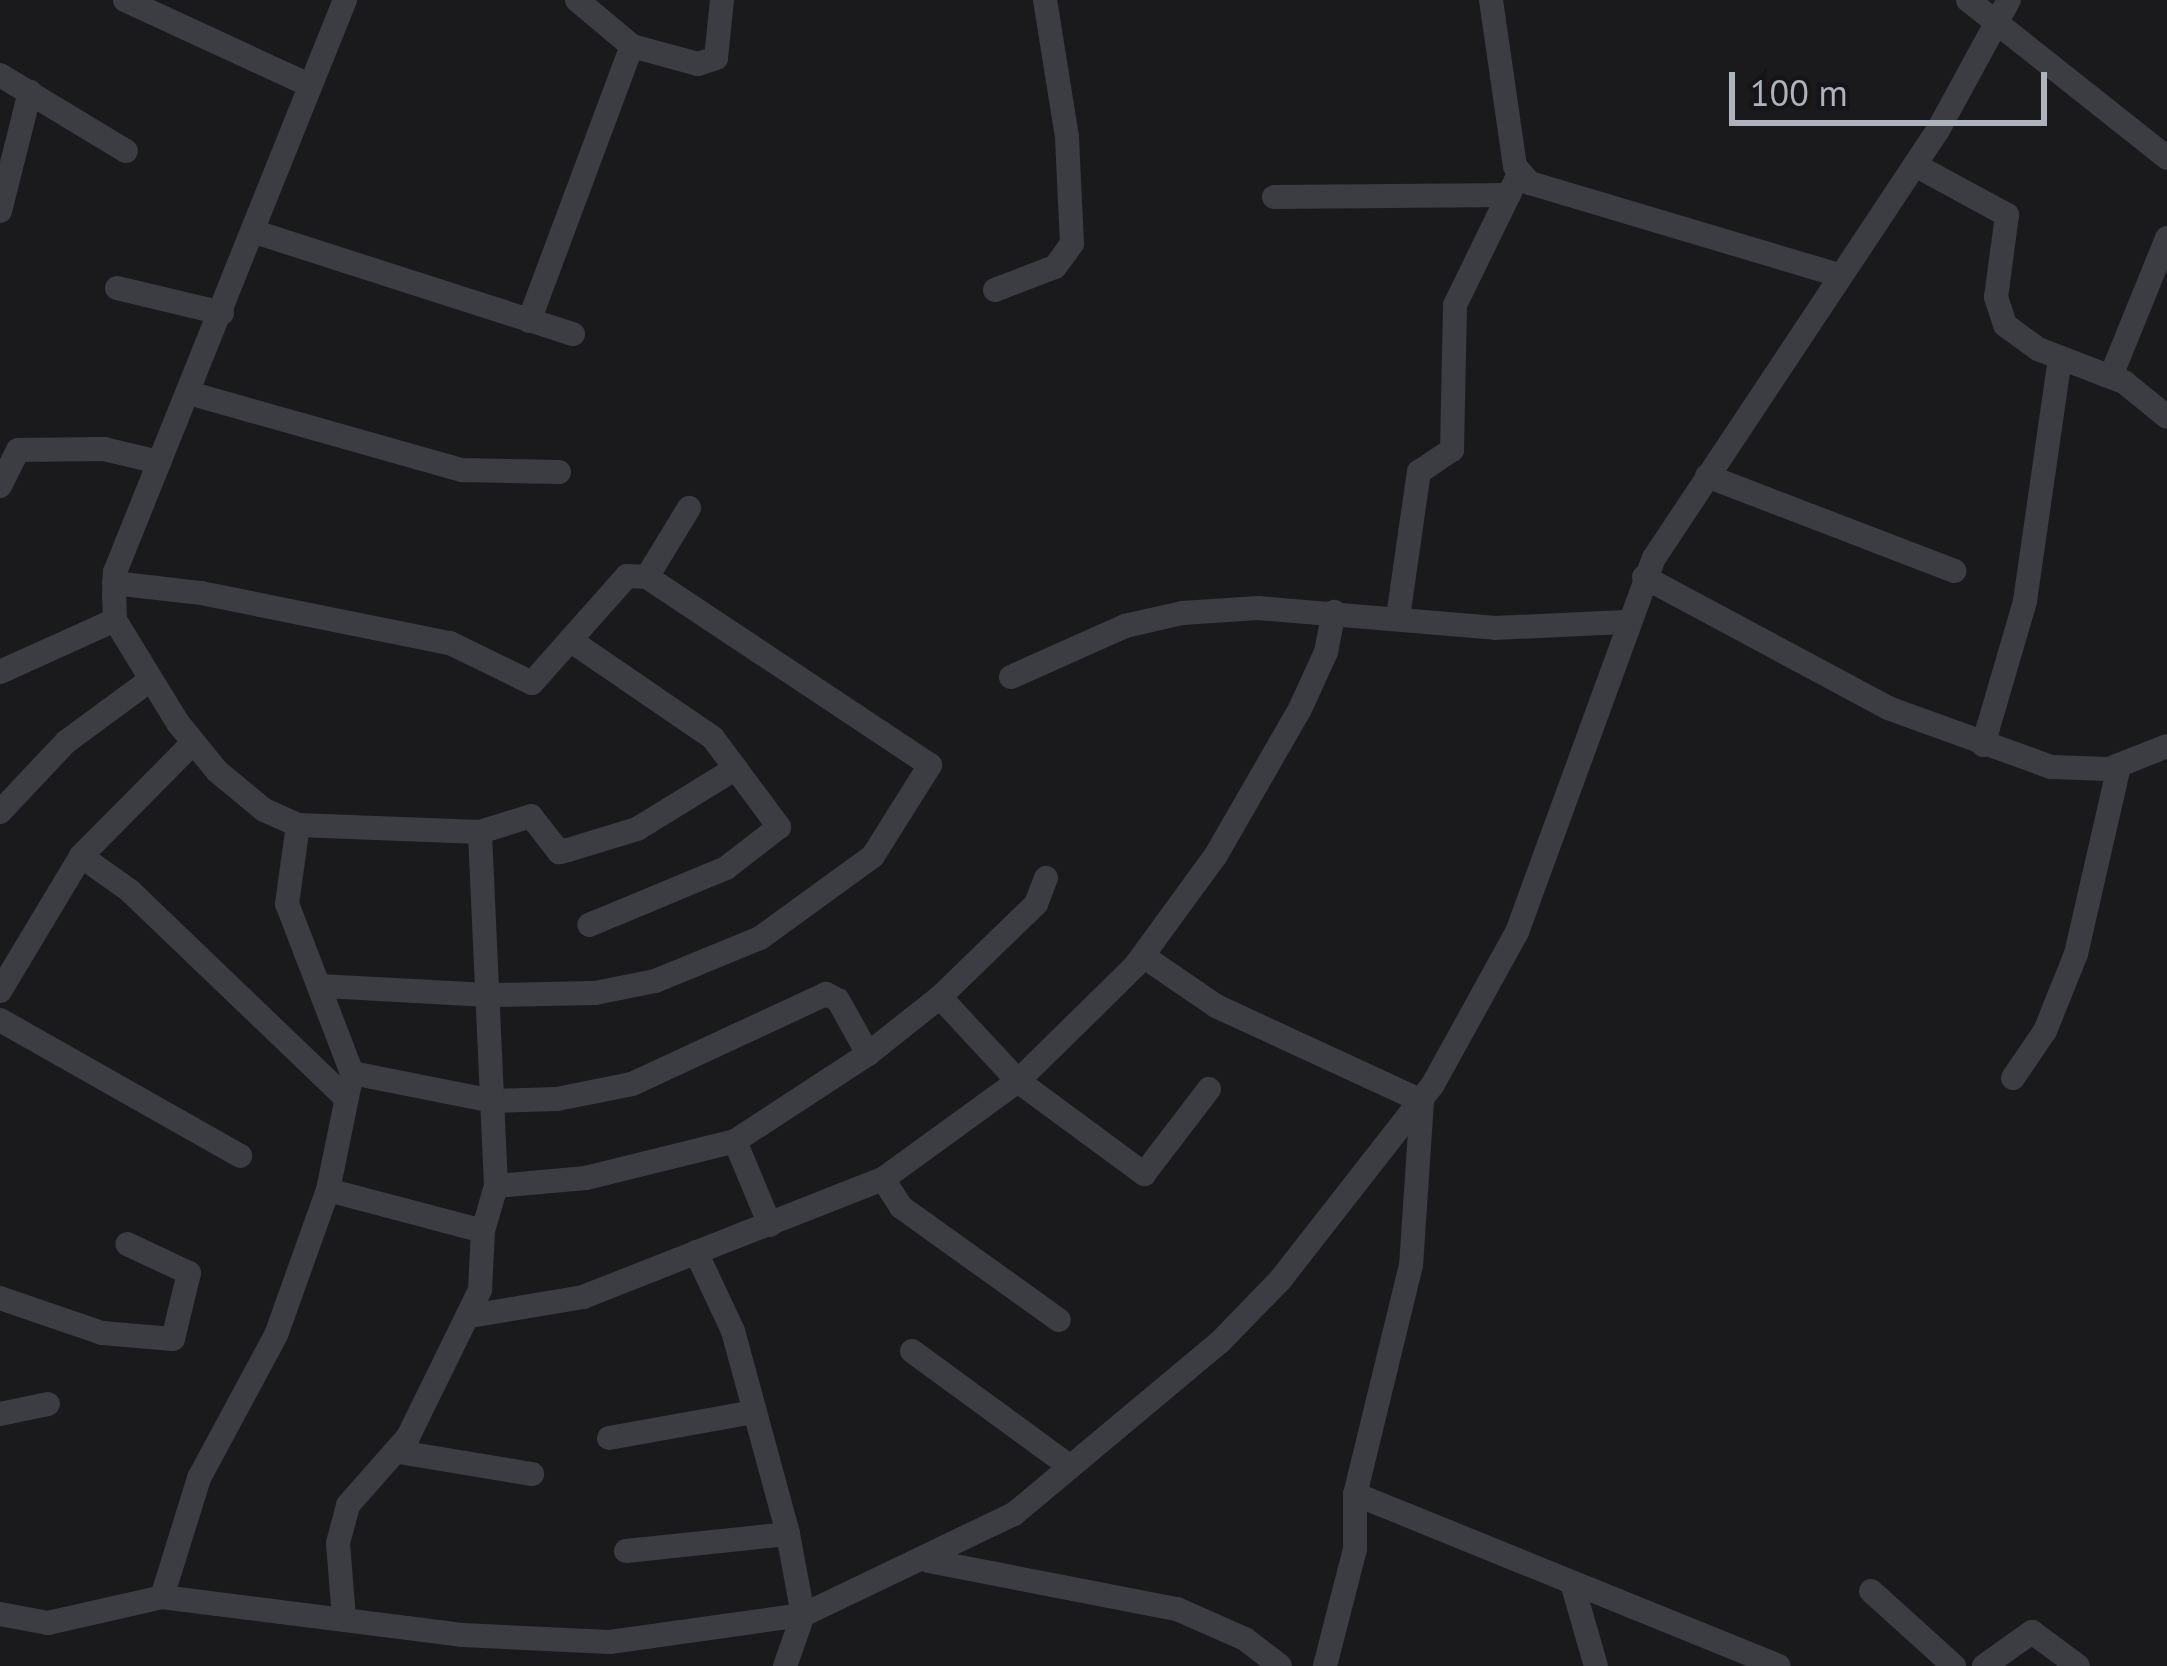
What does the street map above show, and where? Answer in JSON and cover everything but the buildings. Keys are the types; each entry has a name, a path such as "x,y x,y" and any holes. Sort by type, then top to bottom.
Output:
{"street":[{"path":"125,0 309,85"},
{"path":"345,0 114,584 115,620 193,742 241,792 298,825 480,832 531,816 560,852 637,829 736,768"},
{"path":"577,0 632,46 709,64 719,47 722,0"},
{"path":"995,290 1055,267 1072,244 1067,137 1046,0"},
{"path":"1398,617 1418,472 1452,450 1455,305 1514,185 1491,0"},
{"path":"1968,0 2003,9 2167,158"},
{"path":"0,1614 48,1623 162,1598 462,1635 610,1642 803,1615 929,1561 1014,1514 1220,1342 1281,1279 1422,1101 1516,932 1644,578 1838,275 1915,165 2003,9"},
{"path":"529,321 632,46"},
{"path":"0,75 126,151"},
{"path":"0,212 29,92"},
{"path":"1915,165 2007,215 1999,311 2005,325 2060,357 2111,376 2167,417"},
{"path":"1274,197 1514,185 1838,275"},
{"path":"255,232 573,334"},
{"path":"2111,376 2167,238"},
{"path":"117,288 222,313"},
{"path":"1983,745 2025,601 2060,357"},
{"path":"189,393 462,470 559,472"},
{"path":"0,486 18,450 104,448 160,462"},
{"path":"1707,476 1954,572"},
{"path":"646,577 689,508"},
{"path":"114,584 201,592 450,643 526,683 546,676 570,640 627,576 646,577 930,765 872,856 760,938 655,981 595,993 488,995 324,986"},
{"path":"1644,578 1838,684 1983,745 2051,767 2119,766 2167,746"},
{"path":"1010,677 1159,617 1258,608 1495,628 1625,622"},
{"path":"470,1316 583,1297 883,1179 1018,1081 1143,956 1216,855 1300,709 1326,652 1334,612"},
{"path":"0,672 115,620"},
{"path":"570,640 713,738 776,814 776,833 726,868 589,925"},
{"path":"0,812 66,742 150,680"},
{"path":"0,991 81,856 193,742"},
{"path":"2013,1078 2045,1031 2076,954 2119,766"},
{"path":"162,1598 199,1478 276,1335 328,1190 348,1085 324,986 287,904 298,825"},
{"path":"344,1618 339,1526 363,1485 399,1452 470,1316 483,1232 496,1186 480,832"},
{"path":"81,856 130,891 348,1085 494,1102 632,1084 813,994 838,1000 868,1054"},
{"path":"496,1186 586,1178 734,1141 868,1054 940,997 1036,904 1046,878"},
{"path":"1143,956 1216,1006 1422,1101"},
{"path":"940,997 1018,1081 1144,1174 1210,1089"},
{"path":"0,1020 240,1156"},
{"path":"1325,1666 1355,1549 1355,1494 1411,1265 1422,1101"},
{"path":"734,1141 770,1225"},
{"path":"883,1179 901,1208 1058,1320"},
{"path":"328,1190 483,1232"},
{"path":"0,1298 102,1333 173,1339 188,1273 127,1244"},
{"path":"696,1252 734,1331 788,1534 803,1615 785,1666"},
{"path":"912,1351 1069,1466"},
{"path":"0,1414 48,1404"},
{"path":"609,1438 754,1412"},
{"path":"399,1452 532,1474"},
{"path":"1355,1494 1778,1666"},
{"path":"626,1550 788,1534"},
{"path":"929,1561 1177,1610 1245,1639 1280,1666"},
{"path":"1572,1583 1596,1666"},
{"path":"1871,1592 1954,1666"},
{"path":"1984,1666 2032,1632 2078,1666"}]}
